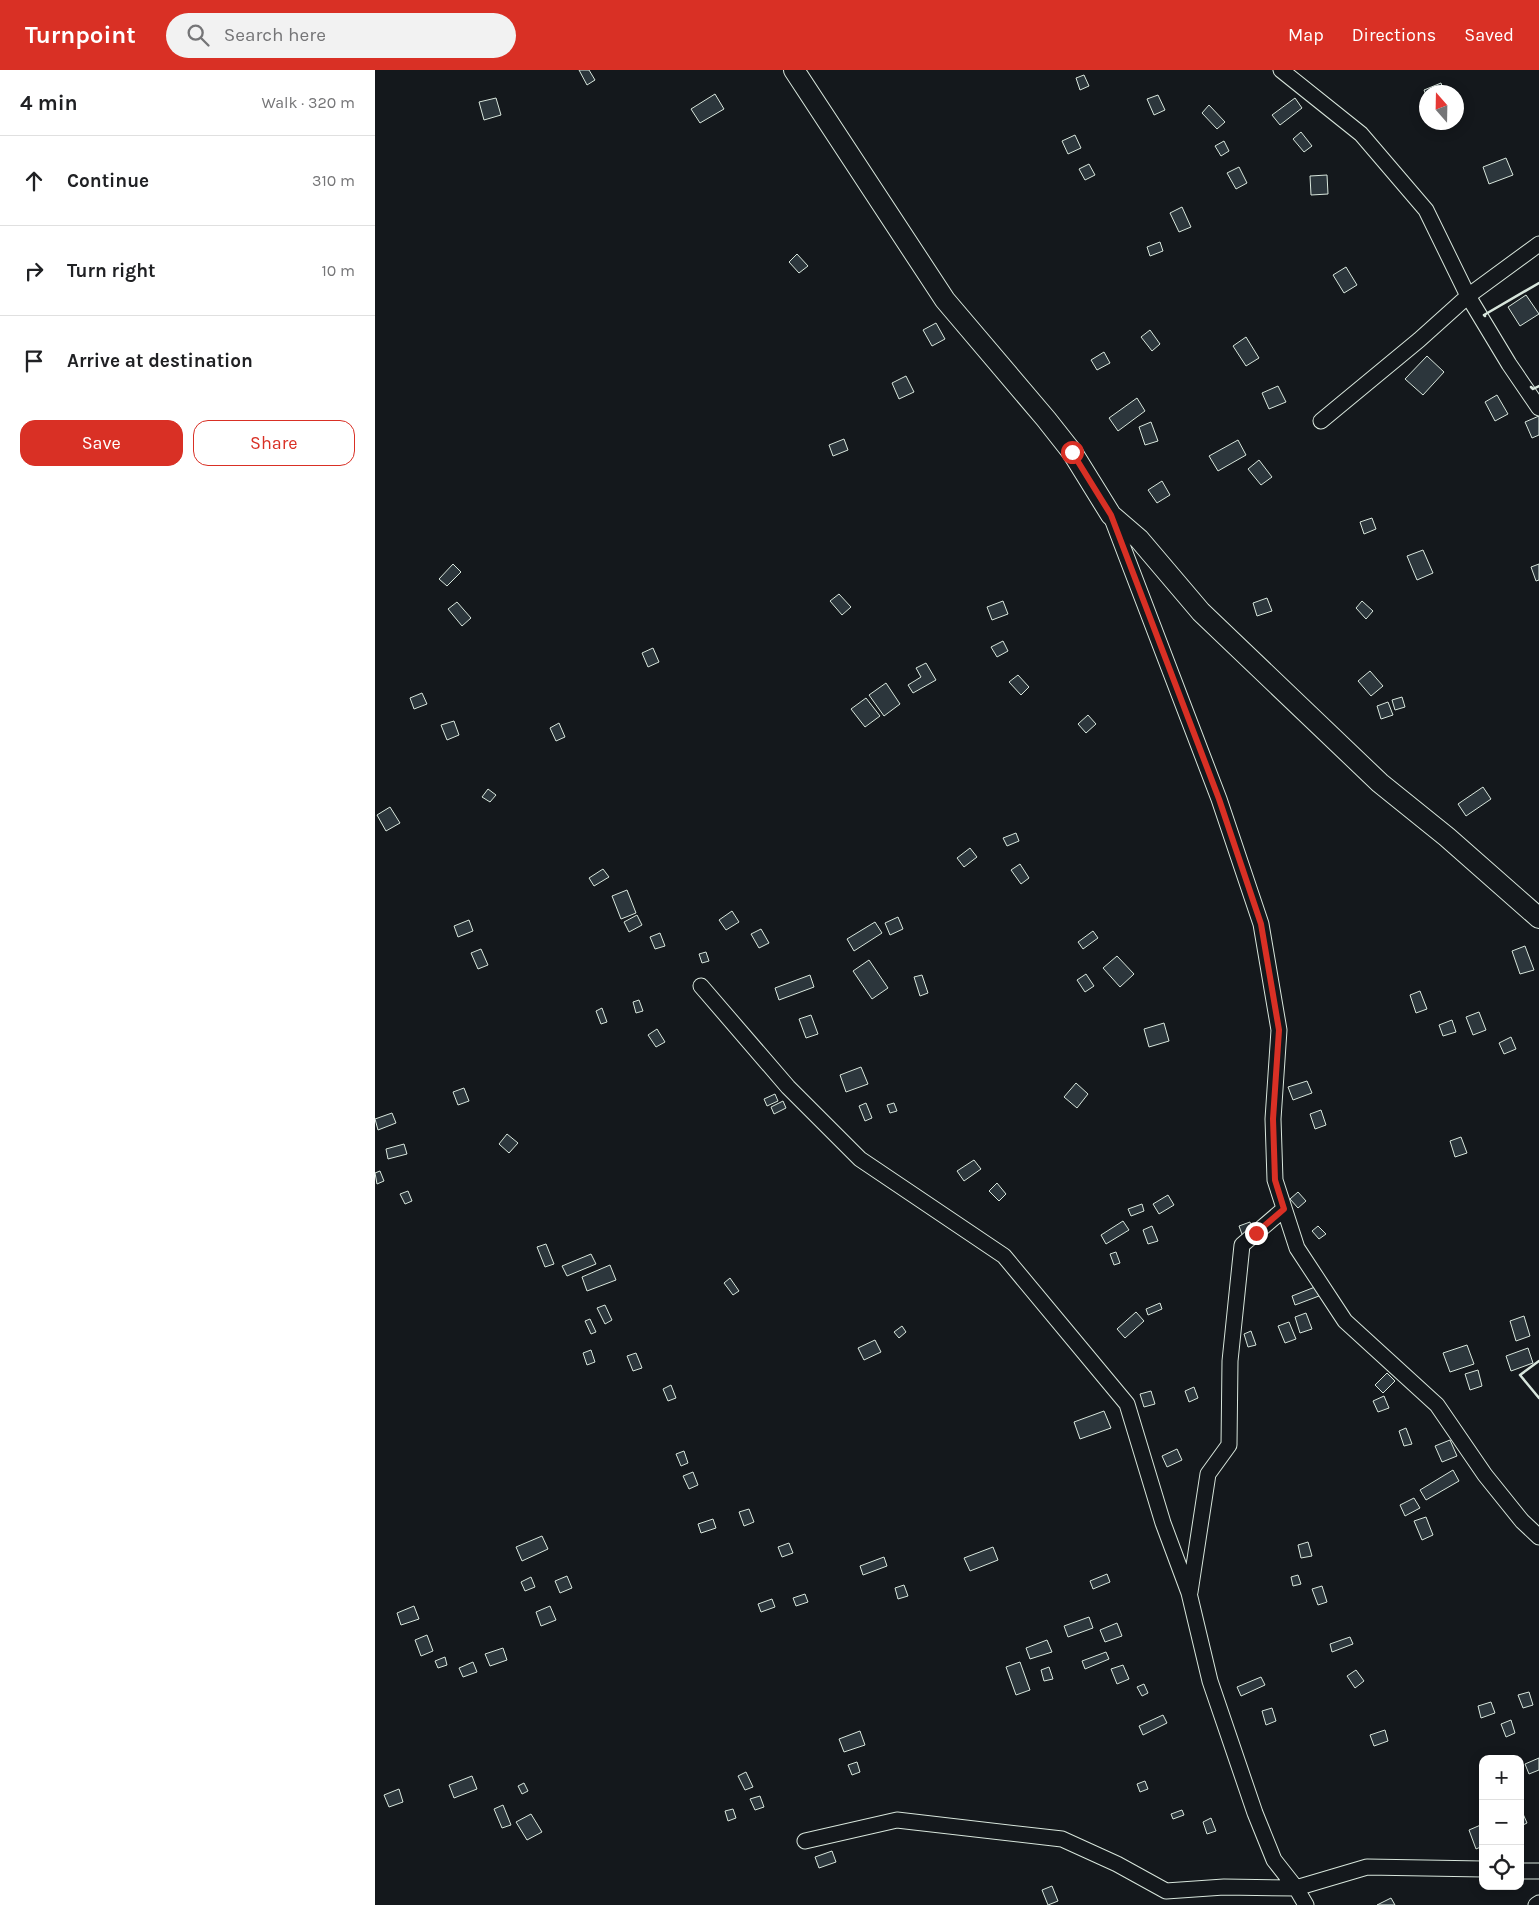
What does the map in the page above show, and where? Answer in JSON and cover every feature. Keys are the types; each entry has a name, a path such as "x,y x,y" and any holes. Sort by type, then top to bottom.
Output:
{"street":[{"path":"794,70 945,300 1062,439 1111,515 1219,799 1261,924 1279,1030 1273,1119 1275,1180 1297,1248 1345,1322 1437,1405 1485,1475 1522,1522 1539,1537"},
{"path":"1281,70 1361,134 1426,210 1468,296 1509,364 1539,408"},
{"path":"1321,421 1419,340 1468,296 1539,244"},
{"path":"1111,515 1139,539 1201,612 1380,783 1447,837 1539,918"},
{"path":"701,986 789,1087 860,1159 1004,1256 1127,1404 1163,1523 1189,1593 1210,1681 1255,1812 1274,1860 1296,1888 1306,1905"},
{"path":"1189,1593 1208,1474 1229,1445 1230,1361 1242,1245 1284,1209"},
{"path":"805,1841 897,1820 1062,1839 1117,1864 1166,1891 1224,1887 1296,1888 1367,1867 1479,1869"},
{"path":"1524,1870 1539,1872"}],"building":[{"path":"579,70 589,70 595,80 587,85"},
{"path":"1084,75 1089,86 1080,90 1076,78"},
{"path":"715,94 724,109 700,123 691,109"},
{"path":"1158,95 1165,110 1154,115 1147,99"},
{"path":"496,98 501,115 484,120 479,102"},
{"path":"1295,98 1302,108 1280,125 1272,115"},
{"path":"1209,105 1225,122 1217,129 1202,113"},
{"path":"1301,132 1312,146 1304,152 1293,139"},
{"path":"1075,135 1081,148 1068,154 1062,141"},
{"path":"1224,141 1229,151 1221,156 1215,146"},
{"path":"1506,158 1513,175 1489,184 1483,167"},
{"path":"1089,164 1095,175 1085,180 1079,169"},
{"path":"1239,167 1247,183 1236,189 1227,173"},
{"path":"1327,175 1328,194 1311,195 1310,176"},
{"path":"1182,207 1191,227 1179,232 1170,213"},
{"path":"1160,242 1163,251 1150,256 1147,247"},
{"path":"797,254 808,266 799,273 789,262"},
{"path":"1346,267 1357,285 1344,293 1333,275"},
{"path":"1526,295 1539,314 1520,326 1508,307"},
{"path":"936,323 945,339 932,346 923,330"},
{"path":"1150,330 1160,344 1152,351 1141,337"},
{"path":"1246,337 1259,358 1246,366 1233,346"},
{"path":"1104,352 1110,363 1097,370 1091,360"},
{"path":"1427,356 1444,372 1423,395 1405,379"},
{"path":"906,376 914,392 899,399 892,383"},
{"path":"1278,386 1286,402 1269,409 1262,393"},
{"path":"1497,395 1508,414 1495,421 1485,402"},
{"path":"1137,398 1145,411 1118,431 1109,418"},
{"path":"1539,416 1539,435 1532,438 1525,422"},
{"path":"1151,422 1158,441 1145,445 1139,427"},
{"path":"844,439 848,450 833,456 829,445"},
{"path":"1238,440 1246,455 1218,471 1209,456"},
{"path":"1259,460 1272,477 1261,485 1248,469"},
{"path":"1162,481 1170,495 1157,503 1148,490"},
{"path":"1372,518 1376,529 1364,534 1360,522"},
{"path":"1423,550 1433,573 1417,580 1407,556"},
{"path":"453,564 461,572 447,586 439,579"},
{"path":"1539,564 1539,580 1536,581 1531,567"},
{"path":"839,594 851,607 842,615 830,601"},
{"path":"1267,598 1272,611 1257,616 1253,603"},
{"path":"1003,601 1008,614 992,620 987,607"},
{"path":"1362,601 1373,611 1366,619 1356,608"},
{"path":"457,602 471,618 462,626 448,609"},
{"path":"1003,641 1008,651 997,657 991,647"},
{"path":"653,648 659,662 648,667 642,653"},
{"path":"926,663 936,680 913,693 908,685 921,677 916,668"},
{"path":"1370,671 1383,686 1371,696 1358,681"},
{"path":"1018,675 1029,687 1021,695 1009,682"},
{"path":"886,683 900,704 884,716 869,695"},
{"path":"422,693 427,704 414,709 410,698"},
{"path":"1402,697 1405,707 1395,710 1392,700"},
{"path":"866,698 880,716 865,727 851,709"},
{"path":"1388,702 1393,715 1381,719 1377,706"},
{"path":"1088,715 1096,724 1086,733 1078,724"},
{"path":"454,721 459,735 447,740 441,725"},
{"path":"559,723 565,737 556,741 550,728"},
{"path":"1483,787 1491,799 1466,816 1458,804"},
{"path":"488,789 496,795 490,802 482,797"},
{"path":"390,807 400,823 386,831 377,815"},
{"path":"1016,833 1019,841 1007,846 1003,838"},
{"path":"970,848 977,857 964,867 957,858"},
{"path":"1020,864 1029,878 1021,884 1011,870"},
{"path":"603,869 609,877 594,886 589,878"},
{"path":"627,890 636,913 621,919 612,896"},
{"path":"732,911 739,922 726,930 719,920"},
{"path":"637,915 642,925 629,932 624,922"},
{"path":"898,917 903,929 890,935 885,923"},
{"path":"469,920 473,931 458,937 454,926"},
{"path":"875,922 882,933 854,951 847,939"},
{"path":"761,929 769,943 759,948 751,934"},
{"path":"1093,931 1098,938 1083,949 1078,942"},
{"path":"660,933 665,946 655,949 650,937"},
{"path":"1525,946 1534,970 1520,974 1512,951"},
{"path":"481,949 488,965 478,969 471,953"},
{"path":"706,952 709,961 702,963 699,954"},
{"path":"1117,956 1134,974 1120,987 1103,968"},
{"path":"869,960 888,988 872,999 853,971"},
{"path":"1086,974 1094,986 1085,992 1077,980"},
{"path":"810,975 814,987 779,1000 775,988"},
{"path":"922,975 928,993 920,996 914,977"},
{"path":"1420,991 1427,1009 1416,1013 1410,995"},
{"path":"639,1000 643,1011 636,1013 633,1002"},
{"path":"602,1008 607,1022 601,1024 596,1011"},
{"path":"1479,1012 1486,1030 1473,1035 1466,1017"},
{"path":"811,1015 818,1034 806,1038 799,1019"},
{"path":"1452,1020 1456,1032 1443,1036 1439,1025"},
{"path":"1164,1023 1169,1041 1149,1047 1144,1029"},
{"path":"657,1029 665,1042 656,1047 648,1035"},
{"path":"1511,1037 1516,1049 1504,1054 1499,1043"},
{"path":"861,1067 868,1084 846,1092 840,1075"},
{"path":"1307,1081 1312,1093 1293,1100 1288,1087"},
{"path":"1076,1083 1088,1094 1077,1108 1064,1097"},
{"path":"464,1088 469,1101 458,1105 453,1092"},
{"path":"775,1094 778,1101 767,1106 764,1099"},
{"path":"783,1101 786,1108 774,1114 771,1107"},
{"path":"866,1103 872,1118 865,1121 859,1106"},
{"path":"894,1103 897,1111 890,1113 887,1105"},
{"path":"1321,1110 1326,1125 1315,1129 1310,1114"},
{"path":"392,1113 396,1123 378,1130 375,1119"},
{"path":"507,1134 518,1143 509,1153 499,1144"},
{"path":"1461,1137 1467,1153 1455,1157 1450,1141"},
{"path":"404,1144 407,1154 388,1159 386,1149"},
{"path":"974,1160 981,1169 964,1181 957,1171"},
{"path":"380,1171 384,1181 377,1184 375,1173"},
{"path":"997,1183 1006,1194 999,1201 989,1191"},
{"path":"408,1191 412,1201 405,1204 400,1194"},
{"path":"1298,1192 1306,1201 1298,1208 1290,1199"},
{"path":"1168,1195 1174,1205 1159,1214 1153,1204"},
{"path":"1142,1204 1144,1211 1131,1216 1128,1209"},
{"path":"1123,1221 1129,1230 1106,1244 1101,1235"},
{"path":"1250,1222 1253,1233 1243,1237 1239,1226"},
{"path":"1152,1226 1158,1241 1148,1244 1143,1230"},
{"path":"1318,1226 1326,1234 1319,1239 1312,1231"},
{"path":"546,1244 554,1264 545,1267 537,1247"},
{"path":"1116,1252 1120,1263 1114,1265 1110,1254"},
{"path":"591,1254 596,1264 567,1276 562,1266"},
{"path":"610,1265 616,1280 587,1291 582,1277"},
{"path":"730,1278 739,1291 733,1295 724,1283"},
{"path":"1315,1287 1319,1296 1295,1305 1292,1296"},
{"path":"1160,1303 1162,1309 1148,1315 1146,1309"},
{"path":"605,1305 612,1320 605,1324 597,1308"},
{"path":"1136,1312 1144,1321 1125,1338 1117,1329"},
{"path":"1306,1313 1312,1329 1300,1333 1295,1317"},
{"path":"1524,1316 1530,1336 1516,1341 1510,1321"},
{"path":"590,1319 596,1332 591,1334 585,1321"},
{"path":"1289,1322 1296,1339 1285,1343 1278,1326"},
{"path":"902,1326 906,1332 899,1338 894,1332"},
{"path":"1251,1331 1256,1345 1248,1347 1244,1334"},
{"path":"875,1340 881,1352 864,1360 858,1348"},
{"path":"1467,1345 1474,1364 1450,1372 1443,1353"},
{"path":"1528,1348 1533,1363 1511,1371 1506,1356"},
{"path":"591,1350 595,1362 587,1365 583,1353"},
{"path":"636,1353 642,1368 633,1371 627,1356"},
{"path":"1478,1370 1482,1386 1470,1390 1465,1374"},
{"path":"1387,1373 1395,1381 1383,1393 1375,1385"},
{"path":"671,1385 676,1398 668,1401 663,1389"},
{"path":"1194,1387 1198,1398 1189,1402 1185,1391"},
{"path":"1151,1391 1155,1404 1144,1407 1140,1394"},
{"path":"1384,1396 1389,1408 1378,1412 1373,1401"},
{"path":"1104,1411 1111,1428 1080,1439 1074,1422"},
{"path":"1406,1428 1412,1444 1404,1446 1399,1431"},
{"path":"1450,1440 1457,1456 1442,1462 1435,1446"},
{"path":"1177,1449 1182,1460 1167,1467 1162,1456"},
{"path":"684,1451 688,1463 681,1466 676,1454"},
{"path":"1453,1470 1459,1481 1426,1500 1420,1490"},
{"path":"693,1472 698,1485 689,1489 683,1476"},
{"path":"1414,1498 1420,1508 1405,1516 1400,1505"},
{"path":"749,1509 754,1522 744,1526 739,1512"},
{"path":"1426,1517 1433,1535 1422,1540 1414,1521"},
{"path":"713,1519 716,1528 701,1533 698,1524"},
{"path":"542,1536 548,1549 522,1561 516,1547"},
{"path":"1308,1542 1312,1556 1301,1558 1298,1545"},
{"path":"789,1543 793,1553 782,1557 778,1547"},
{"path":"993,1547 998,1560 970,1571 964,1558"},
{"path":"884,1557 887,1566 863,1575 860,1566"},
{"path":"1107,1574 1110,1582 1093,1589 1090,1581"},
{"path":"1298,1575 1301,1584 1293,1586 1291,1577"},
{"path":"567,1576 572,1588 560,1593 555,1581"},
{"path":"531,1577 535,1587 525,1591 521,1582"},
{"path":"904,1585 908,1596 898,1599 895,1588"},
{"path":"1322,1586 1327,1602 1318,1605 1312,1589"},
{"path":"805,1594 808,1602 796,1606 793,1598"},
{"path":"772,1599 775,1607 761,1612 758,1604"},
{"path":"414,1606 419,1619 401,1625 397,1613"},
{"path":"550,1606 556,1620 541,1626 536,1612"},
{"path":"1089,1617 1093,1628 1068,1637 1064,1626"},
{"path":"1117,1623 1122,1636 1105,1642 1100,1630"},
{"path":"427,1635 433,1651 421,1656 415,1640"},
{"path":"1350,1637 1353,1644 1332,1652 1330,1644"},
{"path":"1047,1640 1052,1652 1030,1659 1026,1648"},
{"path":"503,1648 507,1660 490,1666 485,1654"},
{"path":"1106,1652 1109,1659 1085,1669 1082,1661"},
{"path":"445,1657 447,1665 438,1668 435,1661"},
{"path":"473,1662 477,1672 463,1677 459,1668"},
{"path":"1020,1662 1030,1690 1016,1695 1006,1667"},
{"path":"1123,1665 1129,1679 1117,1684 1111,1669"},
{"path":"1049,1667 1053,1679 1044,1681 1041,1670"},
{"path":"1356,1670 1364,1681 1355,1688 1347,1676"},
{"path":"1261,1677 1265,1685 1241,1696 1237,1687"},
{"path":"1144,1684 1148,1693 1142,1696 1137,1687"},
{"path":"1529,1692 1533,1705 1523,1708 1518,1695"},
{"path":"1491,1702 1495,1713 1481,1718 1478,1706"},
{"path":"1272,1708 1276,1721 1266,1725 1262,1711"},
{"path":"1163,1715 1167,1723 1143,1735 1139,1726"},
{"path":"1511,1720 1515,1733 1506,1737 1501,1724"},
{"path":"1385,1730 1388,1741 1374,1746 1370,1735"},
{"path":"860,1731 865,1745 844,1752 839,1739"},
{"path":"1539,1758 1539,1770 1529,1774 1525,1764"},
{"path":"857,1762 860,1772 852,1775 848,1765"},
{"path":"746,1772 753,1787 745,1790 738,1776"},
{"path":"472,1776 477,1789 454,1798 449,1785"},
{"path":"1145,1781 1148,1789 1140,1792 1137,1784"},
{"path":"524,1783 528,1791 522,1794 518,1786"},
{"path":"399,1789 403,1802 389,1807 384,1795"},
{"path":"760,1796 764,1807 755,1810 750,1799"},
{"path":"503,1805 511,1825 502,1828 494,1809"},
{"path":"733,1809 736,1818 728,1821 725,1811"},
{"path":"1182,1810 1184,1815 1173,1819 1171,1814"},
{"path":"531,1814 542,1832 527,1840 516,1822"},
{"path":"1211,1818 1216,1831 1207,1834 1203,1822"},
{"path":"1479,1826 1479,1848 1476,1849 1469,1830"},
{"path":"832,1851 836,1862 819,1868 815,1857"},
{"path":"1052,1886 1058,1901 1048,1905 1042,1890"},
{"path":"1391,1898 1395,1905 1377,1905"}],"wall":[{"path":"1485,316 1539,283"},
{"path":"1531,387 1533,389 1539,386"},
{"path":"1539,1361 1520,1375 1539,1398"}],"route":[{"path":"1072,452 1111,515 1219,799 1261,924 1279,1030 1273,1119 1275,1180 1284,1209 1256,1233"}]}
